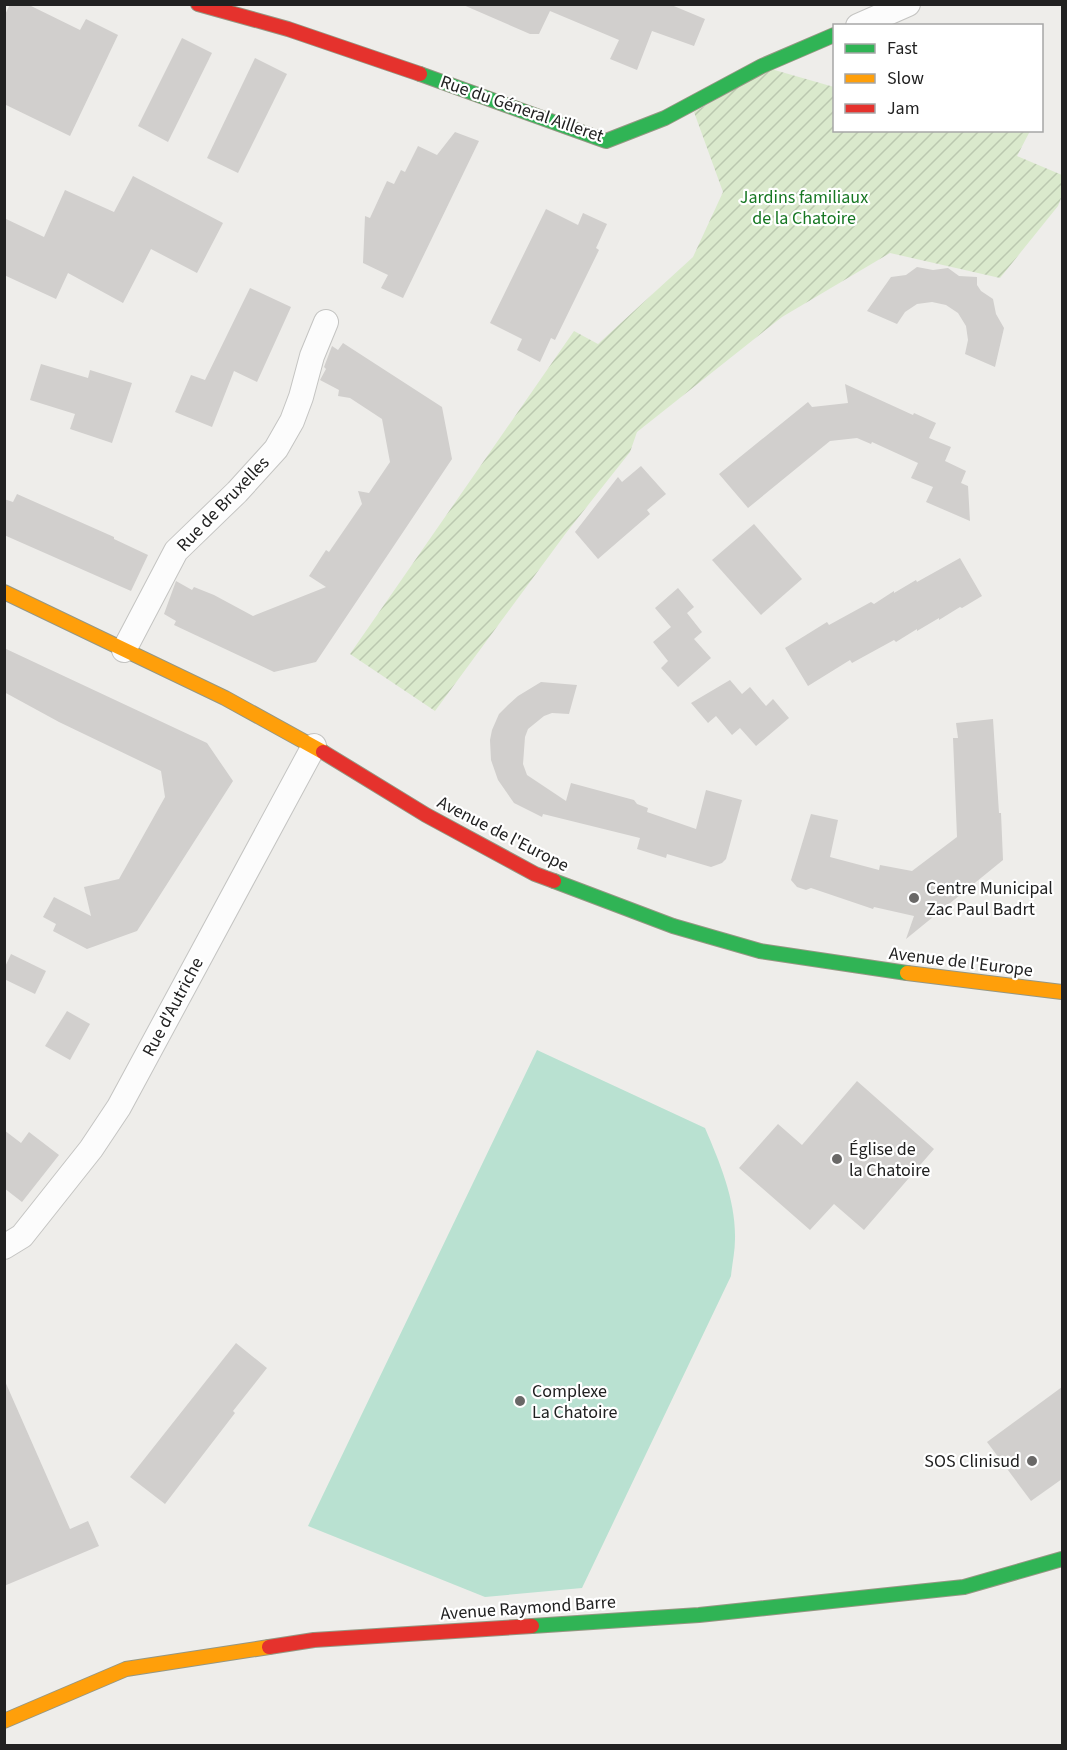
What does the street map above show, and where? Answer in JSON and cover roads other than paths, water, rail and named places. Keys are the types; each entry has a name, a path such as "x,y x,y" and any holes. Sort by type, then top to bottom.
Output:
{"street":[{"name":"Rue du Géneral Ailleret","path":"198,4 363,53 606,141 665,118 762,66 833,35"},
{"path":"863,24 908,4"},
{"name":"Rue de Bruxelles","path":"124,650 176,551 237,492 276,449 292,421 312,356 326,322"},
{"name":"Avenue de l'Europe","path":"4,592 225,698 314,746 426,816 535,874 673,926 760,951 870,969 1062,992"},
{"name":"Rue d'Autriche","path":"4,1247 22,1236 91,1149 119,1107 314,746"},
{"name":"Avenue Raymond Barre","path":"4,1721 126,1669 314,1640 699,1615 964,1587 1062,1559"}],"place":[{"name":"Centre Municipal Zac Paul Badrt","path":"914,898"},
{"name":"Église de la Chatoire","path":"837,1159"},
{"name":"Complexe La Chatoire","path":"520,1401"},
{"name":"SOS Clinisud","path":"1032,1461"}],"park label":[{"name":"Jardins familiaux de la Chatoire","path":"804,207"}]}
